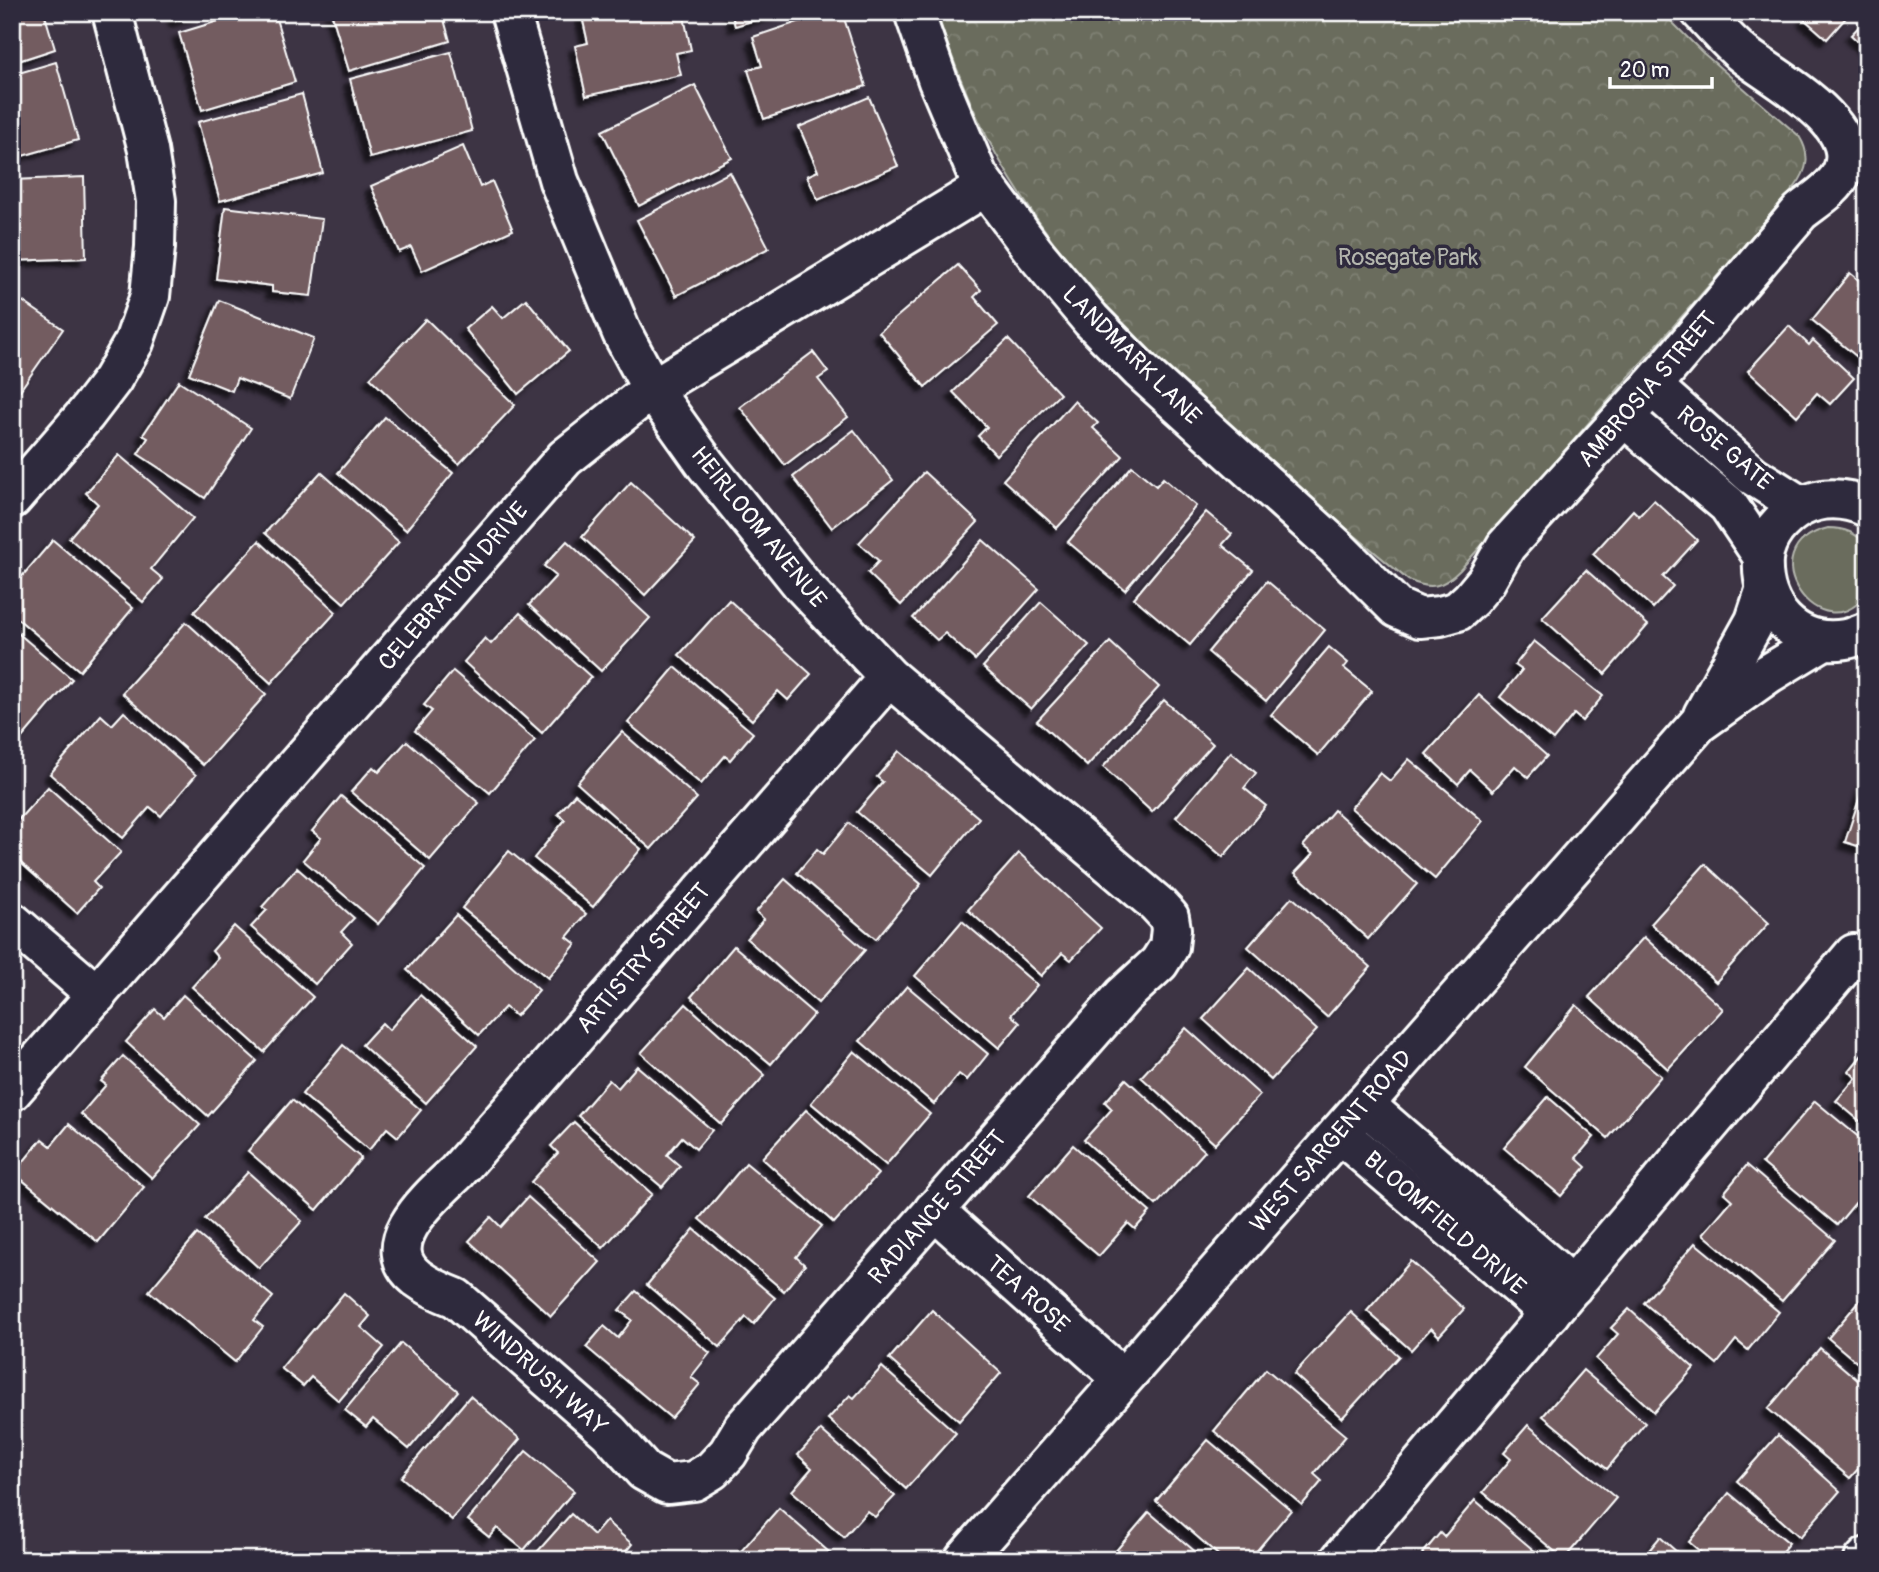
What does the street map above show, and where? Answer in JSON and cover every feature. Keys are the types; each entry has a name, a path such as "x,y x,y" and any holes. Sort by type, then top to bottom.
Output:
{"street":[{"path":"12,499 112,380 134,342 149,296 155,247 156,201 148,150 112,12"},
{"name":"HEIRLOOM AVENUE","path":"510,12 559,181 622,333 652,389 706,465 780,558 889,677 1157,904 1169,917 1171,929"},
{"name":"LANDMARK LANE","path":"914,12 938,81 978,176 1035,253 1091,320 1141,371 1337,548 1397,608 1420,618 1440,617"},
{"name":"AMBROSIA STREET","path":"1440,617 1458,611 1471,599 1486,581 1506,546 1653,386 1800,212 1828,190 1842,173 1847,154 1840,133 1821,112 1742,53 1701,12"},
{"name":"CELEBRATION DRIVE","path":"12,1091 565,458 652,389 985,187"},
{"name":"ROSE GATE","path":"1653,386 1752,475 1801,506"},
{"name":"ROSE GATE","path":"1624,417 1728,505 1764,574 1773,609 1787,624 1804,635 1824,640"},
{"path":"1801,506 1825,499 1861,499"},
{"name":"WEST SARGENT ROAD","path":"964,1560 1699,723 1755,621 1770,536 1783,519 1801,506"},
{"path":"1824,640 1847,639 1867,632"},
{"name":"WEST SARGENT ROAD","path":"1699,723 1768,674 1824,640"},
{"name":"ARTISTRY STREET","path":"402,1242 410,1221 425,1203 466,1161 889,677"},
{"path":"12,922 97,995"},
{"name":"RADIANCE STREET","path":"694,1481 712,1470 728,1453 743,1428 934,1210 1123,996 1159,963 1169,947 1171,929"},
{"path":"1340,1560 1854,954"},
{"name":"BLOOMFIELD DRIVE","path":"1364,1104 1561,1300"},
{"name":"BLOOMFIELD DRIVE","path":"1339,1133 1561,1300"},
{"name":"TEA ROSE","path":"934,1210 1122,1378"},
{"name":"WINDRUSH WAY","path":"402,1242 403,1262 415,1277 456,1298 608,1432 644,1471 667,1484 694,1481"}],"green space":[{"name":"Rosegate Park","path":"936,12 1662,12 1702,52 1799,136 1805,150 1805,168 1795,187 1460,570 1442,584 1423,585 1408,580 1237,436 1182,385 1080,277 1036,217 996,154 971,102"},
{"path":"1828,528 1850,532 1867,545 1867,593 1849,609 1830,612 1813,605 1800,592 1792,574 1793,555 1804,539"}],"building":[{"path":"12,12 44,12 55,49 12,63"},
{"path":"173,12 208,12 176,21"},
{"path":"248,12 274,12 295,82 202,110 179,33"},
{"path":"331,12 442,12 450,41 349,71"},
{"path":"581,12 683,12 691,50 676,53 681,75 586,96 575,46 588,43"},
{"path":"731,12 782,12 735,26"},
{"path":"828,12 842,12 866,86 764,119 748,70 762,66 753,37"},
{"path":"1810,12 1851,12 1827,39 1804,19"},
{"path":"1867,18 1867,50 1851,35"},
{"path":"451,52 472,131 370,158 350,79"},
{"path":"56,62 78,140 12,159 12,75"},
{"path":"695,85 732,158 639,206 602,131"},
{"path":"302,94 323,173 220,201 198,122"},
{"path":"869,97 898,166 818,200 807,176 818,171 799,127"},
{"path":"463,146 480,187 492,181 513,230 422,271 411,247 399,252 371,186"},
{"path":"730,172 769,248 676,296 637,220"},
{"path":"84,177 86,258 12,261 12,180"},
{"path":"225,207 322,219 311,296 272,292 272,286 216,279"},
{"path":"958,265 981,290 974,297 998,325 925,387 879,332"},
{"path":"1850,273 1867,287 1867,365 1812,320"},
{"path":"12,294 63,329 16,396 12,394"},
{"path":"526,299 569,351 518,394 465,329 492,306 503,318"},
{"path":"219,300 314,338 290,399 237,378 232,391 189,374"},
{"path":"426,319 515,405 459,464 370,378"},
{"path":"1789,326 1809,345 1813,340 1854,378 1830,404 1817,393 1797,416 1748,371"},
{"path":"1008,339 1060,394 996,455 978,436 987,427 953,392"},
{"path":"813,352 828,372 818,379 848,417 785,465 740,407"},
{"path":"179,381 251,428 205,498 138,454 148,438 143,435"},
{"path":"1074,401 1098,423 1093,428 1123,456 1057,528 1003,480"},
{"path":"385,417 453,473 406,530 338,473"},
{"path":"854,430 893,480 832,528 793,477"},
{"path":"119,455 193,518 151,569 163,579 143,602 69,538 98,504 86,493"},
{"path":"1132,466 1156,486 1163,478 1196,506 1125,590 1068,542"},
{"path":"321,472 399,542 344,603 265,533"},
{"path":"924,472 978,522 901,605 868,573 879,561 859,543"},
{"path":"631,482 695,541 645,595 582,537"},
{"path":"1654,500 1697,540 1663,577 1673,586 1653,608 1593,554 1633,510 1639,516"},
{"path":"1206,512 1232,534 1222,545 1253,570 1190,645 1134,598"},
{"path":"53,540 133,608 80,671 12,614 12,588"},
{"path":"983,540 1039,589 975,660 945,633 937,640 913,618"},
{"path":"259,541 336,612 271,683 194,612"},
{"path":"567,541 650,618 601,671 529,605 556,576 544,566"},
{"path":"1586,570 1648,625 1605,674 1542,618"},
{"path":"1267,581 1325,630 1266,701 1208,652"},
{"path":"729,600 811,674 788,700 778,691 752,720 679,655"},
{"path":"1041,602 1089,645 1031,709 983,667"},
{"path":"520,613 591,677 542,733 464,662 485,638 491,644"},
{"path":"186,622 266,694 203,765 122,693"},
{"path":"12,628 72,679 21,739 12,731"},
{"path":"1534,641 1603,696 1582,721 1574,714 1553,740 1500,697 1522,670 1515,665"},
{"path":"1110,642 1159,687 1087,766 1037,721"},
{"path":"1329,647 1348,663 1344,668 1372,691 1318,755 1271,715"},
{"path":"675,667 753,733 730,760 725,756 701,784 628,723"},
{"path":"453,671 535,740 490,793 415,731 432,711 424,705"},
{"path":"1479,695 1547,756 1528,777 1515,766 1493,791 1470,770 1458,784 1426,754"},
{"path":"1164,700 1213,744 1152,812 1103,767"},
{"path":"124,712 196,775 161,816 150,807 123,838 50,774 101,715 112,725"},
{"path":"622,732 697,798 651,849 577,783"},
{"path":"407,741 479,803 430,860 351,792 373,767 379,772"},
{"path":"899,751 979,818 932,875 857,812 883,782 877,777"},
{"path":"1231,752 1256,773 1244,788 1266,806 1223,857 1176,817"},
{"path":"1409,759 1483,821 1435,879 1351,808 1380,773 1390,781"},
{"path":"1867,775 1867,849 1845,842"},
{"path":"48,787 121,852 93,882 99,888 77,913 12,855 12,827"},
{"path":"575,794 641,849 593,907 534,858 565,820 558,814"},
{"path":"341,796 425,868 378,924 303,860 321,838 312,831"},
{"path":"1334,810 1417,884 1368,939 1295,873 1313,854 1303,846"},
{"path":"849,823 921,884 876,939 797,873 817,849 823,854"},
{"path":"509,851 586,914 567,937 576,944 548,978 462,908"},
{"path":"1019,853 1101,928 1071,960 1062,953 1041,976 968,910"},
{"path":"1705,864 1769,923 1716,982 1651,924"},
{"path":"297,868 354,918 341,932 352,943 315,984 251,927 267,910 262,907"},
{"path":"785,879 865,950 818,1003 747,939 764,919 756,912"},
{"path":"1292,897 1371,967 1327,1017 1248,947"},
{"path":"456,915 539,990 516,1016 505,1007 479,1035 407,970"},
{"path":"962,921 1037,985 1011,1015 1020,1023 999,1048 915,976"},
{"path":"234,926 313,997 264,1052 192,987 218,958 212,951"},
{"path":"1644,937 1723,1009 1668,1069 1589,997"},
{"path":"734,946 814,1014 771,1064 691,997"},
{"path":"1249,968 1317,1030 1271,1080 1203,1019"},
{"path":"907,986 988,1054 967,1080 959,1074 934,1104 860,1041"},
{"path":"183,995 257,1061 208,1116 126,1042 155,1009 164,1017"},
{"path":"420,995 477,1046 426,1103 362,1045 382,1023 389,1030"},
{"path":"686,1004 765,1075 721,1124 641,1053"},
{"path":"1576,1005 1661,1076 1608,1138 1525,1067"},
{"path":"1186,1028 1260,1095 1215,1144 1141,1077"},
{"path":"343,1045 421,1110 398,1137 387,1128 369,1150 302,1094"},
{"path":"1866,1050 1867,1127 1836,1101 1856,1078 1849,1071"},
{"path":"854,1051 930,1114 886,1165 811,1103"},
{"path":"123,1056 200,1125 152,1178 81,1114 106,1085 101,1081"},
{"path":"637,1066 712,1130 696,1149 682,1137 667,1155 680,1166 662,1187 578,1116 609,1080 618,1088"},
{"path":"1126,1079 1205,1151 1156,1205 1084,1140 1112,1109 1105,1102"},
{"path":"1548,1097 1594,1137 1576,1158 1586,1167 1561,1196 1504,1148"},
{"path":"292,1100 361,1158 317,1210 248,1151"},
{"path":"1815,1101 1867,1144 1867,1209 1857,1201 1837,1225 1762,1163"},
{"path":"806,1110 878,1174 834,1223 762,1158"},
{"path":"574,1122 652,1194 603,1248 531,1182 558,1153 551,1146"},
{"path":"69,1124 144,1187 98,1242 14,1173 42,1139 51,1146"},
{"path":"1073,1145 1150,1212 1135,1229 1128,1223 1099,1256 1029,1196"},
{"path":"746,1163 822,1226 796,1257 805,1265 784,1291 699,1219"},
{"path":"1747,1165 1835,1240 1782,1301 1703,1234 1732,1200 1724,1193"},
{"path":"248,1172 302,1221 259,1268 205,1219"},
{"path":"528,1197 600,1262 551,1316 469,1241 491,1217 501,1227"},
{"path":"694,1229 775,1298 754,1324 746,1317 720,1347 647,1285"},
{"path":"197,1234 273,1297 254,1320 263,1327 235,1362 149,1291"},
{"path":"1695,1243 1779,1312 1748,1350 1736,1340 1717,1364 1644,1303"},
{"path":"1411,1261 1464,1309 1439,1336 1431,1328 1411,1350 1367,1311"},
{"path":"636,1291 710,1353 691,1377 700,1384 671,1418 586,1347 604,1326 618,1338 632,1320 619,1310"},
{"path":"1867,1292 1867,1371 1828,1338"},
{"path":"344,1293 370,1316 361,1327 384,1347 339,1401 311,1377 303,1386 281,1368"},
{"path":"1629,1309 1694,1368 1654,1412 1596,1359 1618,1334 1611,1328"},
{"path":"932,1310 1001,1373 959,1421 889,1359"},
{"path":"1351,1312 1399,1356 1342,1418 1294,1374"},
{"path":"401,1343 458,1391 409,1449 373,1419 366,1427 345,1410"},
{"path":"1820,1348 1867,1388 1867,1459 1850,1478 1768,1409"},
{"path":"882,1367 956,1433 906,1489 828,1419 850,1395 854,1398"},
{"path":"1266,1369 1346,1436 1314,1474 1322,1481 1302,1505 1214,1431"},
{"path":"1583,1370 1645,1423 1607,1469 1543,1416"},
{"path":"470,1396 520,1439 452,1520 401,1477"},
{"path":"1528,1425 1616,1498 1564,1559 1483,1492 1511,1459 1504,1453"},
{"path":"821,1430 895,1496 875,1517 867,1511 844,1537 792,1491 812,1468 798,1455"},
{"path":"1778,1435 1840,1491 1800,1537 1737,1481"},
{"path":"1208,1440 1291,1510 1249,1560 1224,1560 1156,1501"},
{"path":"526,1451 574,1491 524,1550 497,1528 489,1537 468,1520"},
{"path":"1729,1493 1789,1543 1775,1560 1710,1560 1689,1542"},
{"path":"1475,1500 1545,1560 1419,1558 1440,1533 1444,1537"},
{"path":"779,1508 838,1560 735,1558"},
{"path":"1149,1512 1205,1560 1108,1560"},
{"path":"571,1514 594,1535 606,1521 632,1544 619,1560 530,1560"},
{"path":"1660,1537 1686,1560 1641,1560"}]}
